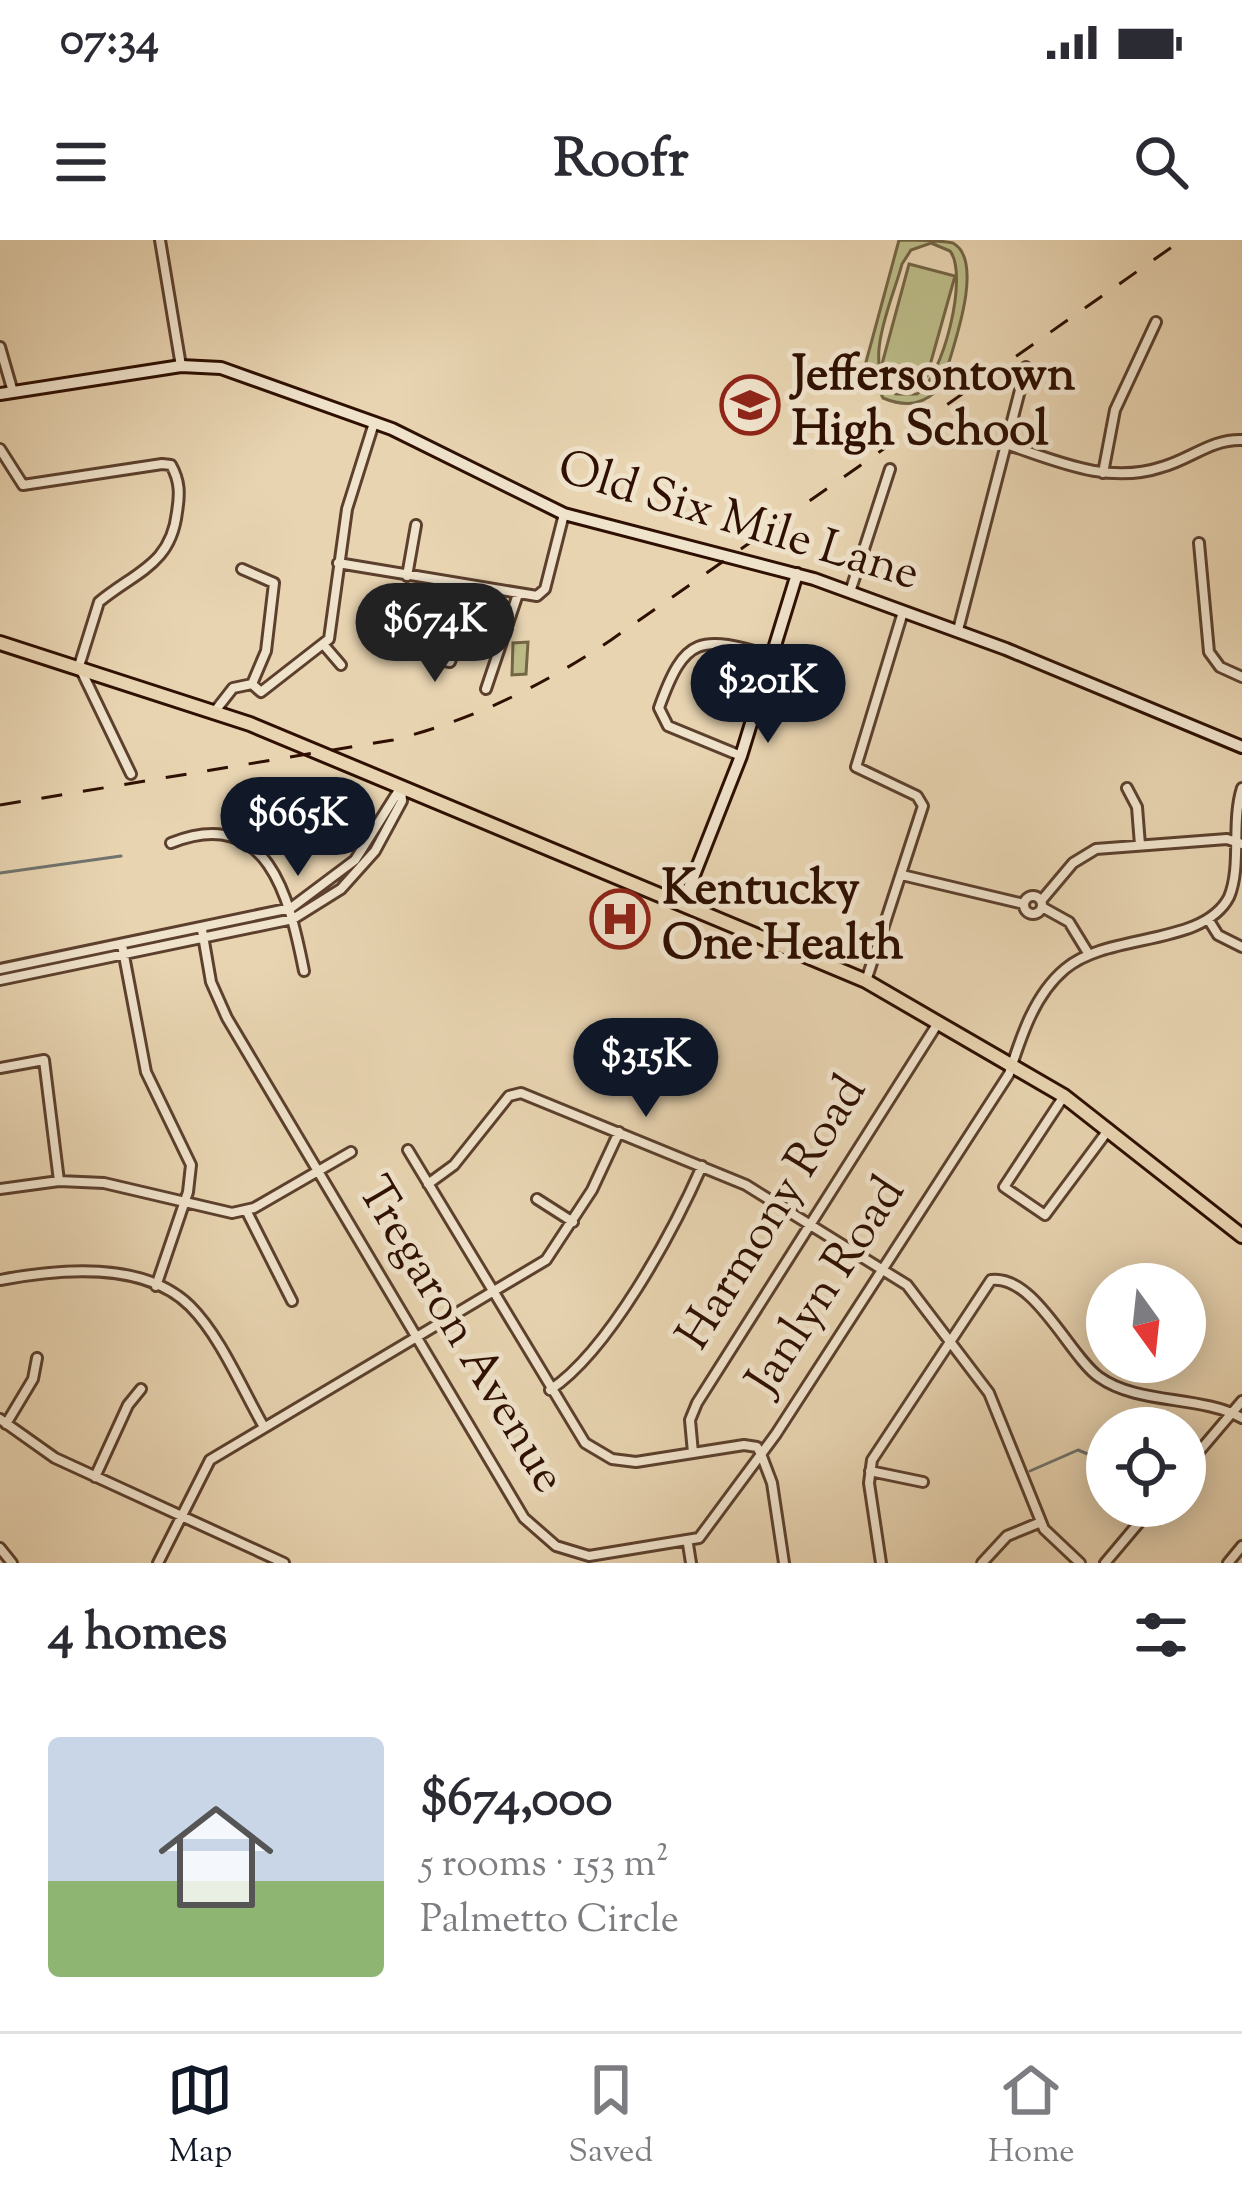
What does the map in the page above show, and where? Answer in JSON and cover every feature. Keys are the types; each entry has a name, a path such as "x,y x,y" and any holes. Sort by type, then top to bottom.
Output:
{"main road":[{"path":"0,643 215,711 866,981 1064,1096 1242,1235"}],"street":[{"path":"160,240 181,366"},
{"path":"1103,473 1115,410 1156,322"},
{"path":"0,347 7,393"},
{"name":"Old Six Mile Lane","path":"7,393 181,366 221,368 374,422 564,514 850,592 958,630 1242,747"},
{"path":"958,630 1026,367"},
{"path":"252,684 261,692 329,639 347,509 374,422"},
{"path":"1006,444 1103,473 1160,469 1214,442 1242,440"},
{"path":"0,448 22,485 162,464 171,465 176,474 180,492 169,547 151,568 99,602 79,666 131,774"},
{"path":"850,592 890,469"},
{"path":"338,563 522,595 544,592 564,514"},
{"path":"407,576 416,525"},
{"path":"1199,543 1209,652 1220,667 1242,677"},
{"path":"242,569 274,583 266,650 252,684"},
{"path":"683,903 740,756 797,574"},
{"path":"454,599 456,584"},
{"path":"486,689 522,595"},
{"path":"454,599 467,606 467,614 450,662 440,664 428,658 437,607 454,599"},
{"path":"866,981 923,801 856,767 904,611"},
{"path":"740,756 668,726 659,708 674,667 693,646 711,642 772,656"},
{"path":"323,644 341,665"},
{"path":"215,711 233,688 252,684"},
{"path":"0,980 203,941 292,914 341,889 376,851 402,801 401,787"},
{"path":"1126,788 1137,808 1140,844"},
{"path":"902,874 1024,904 1031,897 1069,922 1088,953 1208,920 1233,886 1242,788"},
{"path":"171,844 210,830 236,835 260,859 292,914 304,971"},
{"path":"1041,904 1085,854 1140,844 1238,843"},
{"path":"0,968 292,914"},
{"path":"1208,920 1219,935 1242,947"},
{"name":"Tregaron Avenue","path":"202,929 218,1000 529,1525 568,1551 599,1560 688,1544"},
{"path":"122,945 146,1072 190,1159 185,1201 156,1286"},
{"name":"Janlyn Road","path":"784,1563 772,1483 761,1454 1012,1062 1048,987 1088,953"},
{"name":"Harmony Road","path":"693,1453 690,1420 697,1403 940,1020"},
{"path":"0,1068 44,1060 58,1181"},
{"path":"428,1184 454,1165 516,1093 701,1166 811,1222 912,1290 996,1407 1041,1522 1080,1563"},
{"path":"1064,1096 1004,1187 1046,1215 1110,1128"},
{"path":"158,1563 206,1464 546,1260 573,1222 619,1132"},
{"path":"408,1150 578,1437 603,1455 636,1462 743,1445 757,1447 761,1454 699,1538 688,1544 691,1563"},
{"path":"0,1189 58,1181 127,1186 225,1213 247,1210 351,1152"},
{"path":"550,1390 588,1359 674,1223 701,1166"},
{"path":"536,1199 573,1222"},
{"path":"247,1210 292,1301"},
{"path":"0,1280 70,1270 156,1286 197,1315 265,1427"},
{"path":"881,1563 870,1471 988,1283 1003,1279 1062,1329 1101,1379 1242,1418"},
{"path":"37,1358 34,1379 3,1421 55,1458 284,1563"},
{"path":"95,1477 128,1405 141,1389"},
{"path":"1206,1443 1242,1401"},
{"path":"870,1471 923,1482"},
{"path":"982,1563 1007,1536 1041,1522"},
{"path":"1105,1563 1135,1527"},
{"path":"1228,1563 1242,1546"},
{"path":"0,1548 12,1563"}],"green space":[{"path":"899,240 953,243 963,253 967,288 942,385 922,401 892,401 883,398 866,362","holes":["931,243 950,251 957,281 944,348 917,394 896,394 885,383 879,351 902,264 911,250"]},
{"path":"909,264 955,276 927,376 882,364"},
{"path":"528,642 526,674 512,675 513,643"}],"waterway":[{"path":"0,873 121,856"},
{"path":"1030,1471 1078,1450 1086,1453"}],"railway":[{"path":"0,805 393,740 506,700 611,640 1182,240"}],"place":[{"name":"Jeffersontown High School","path":"750,405"},
{"name":"Kentucky One Health","path":"620,919"}]}
